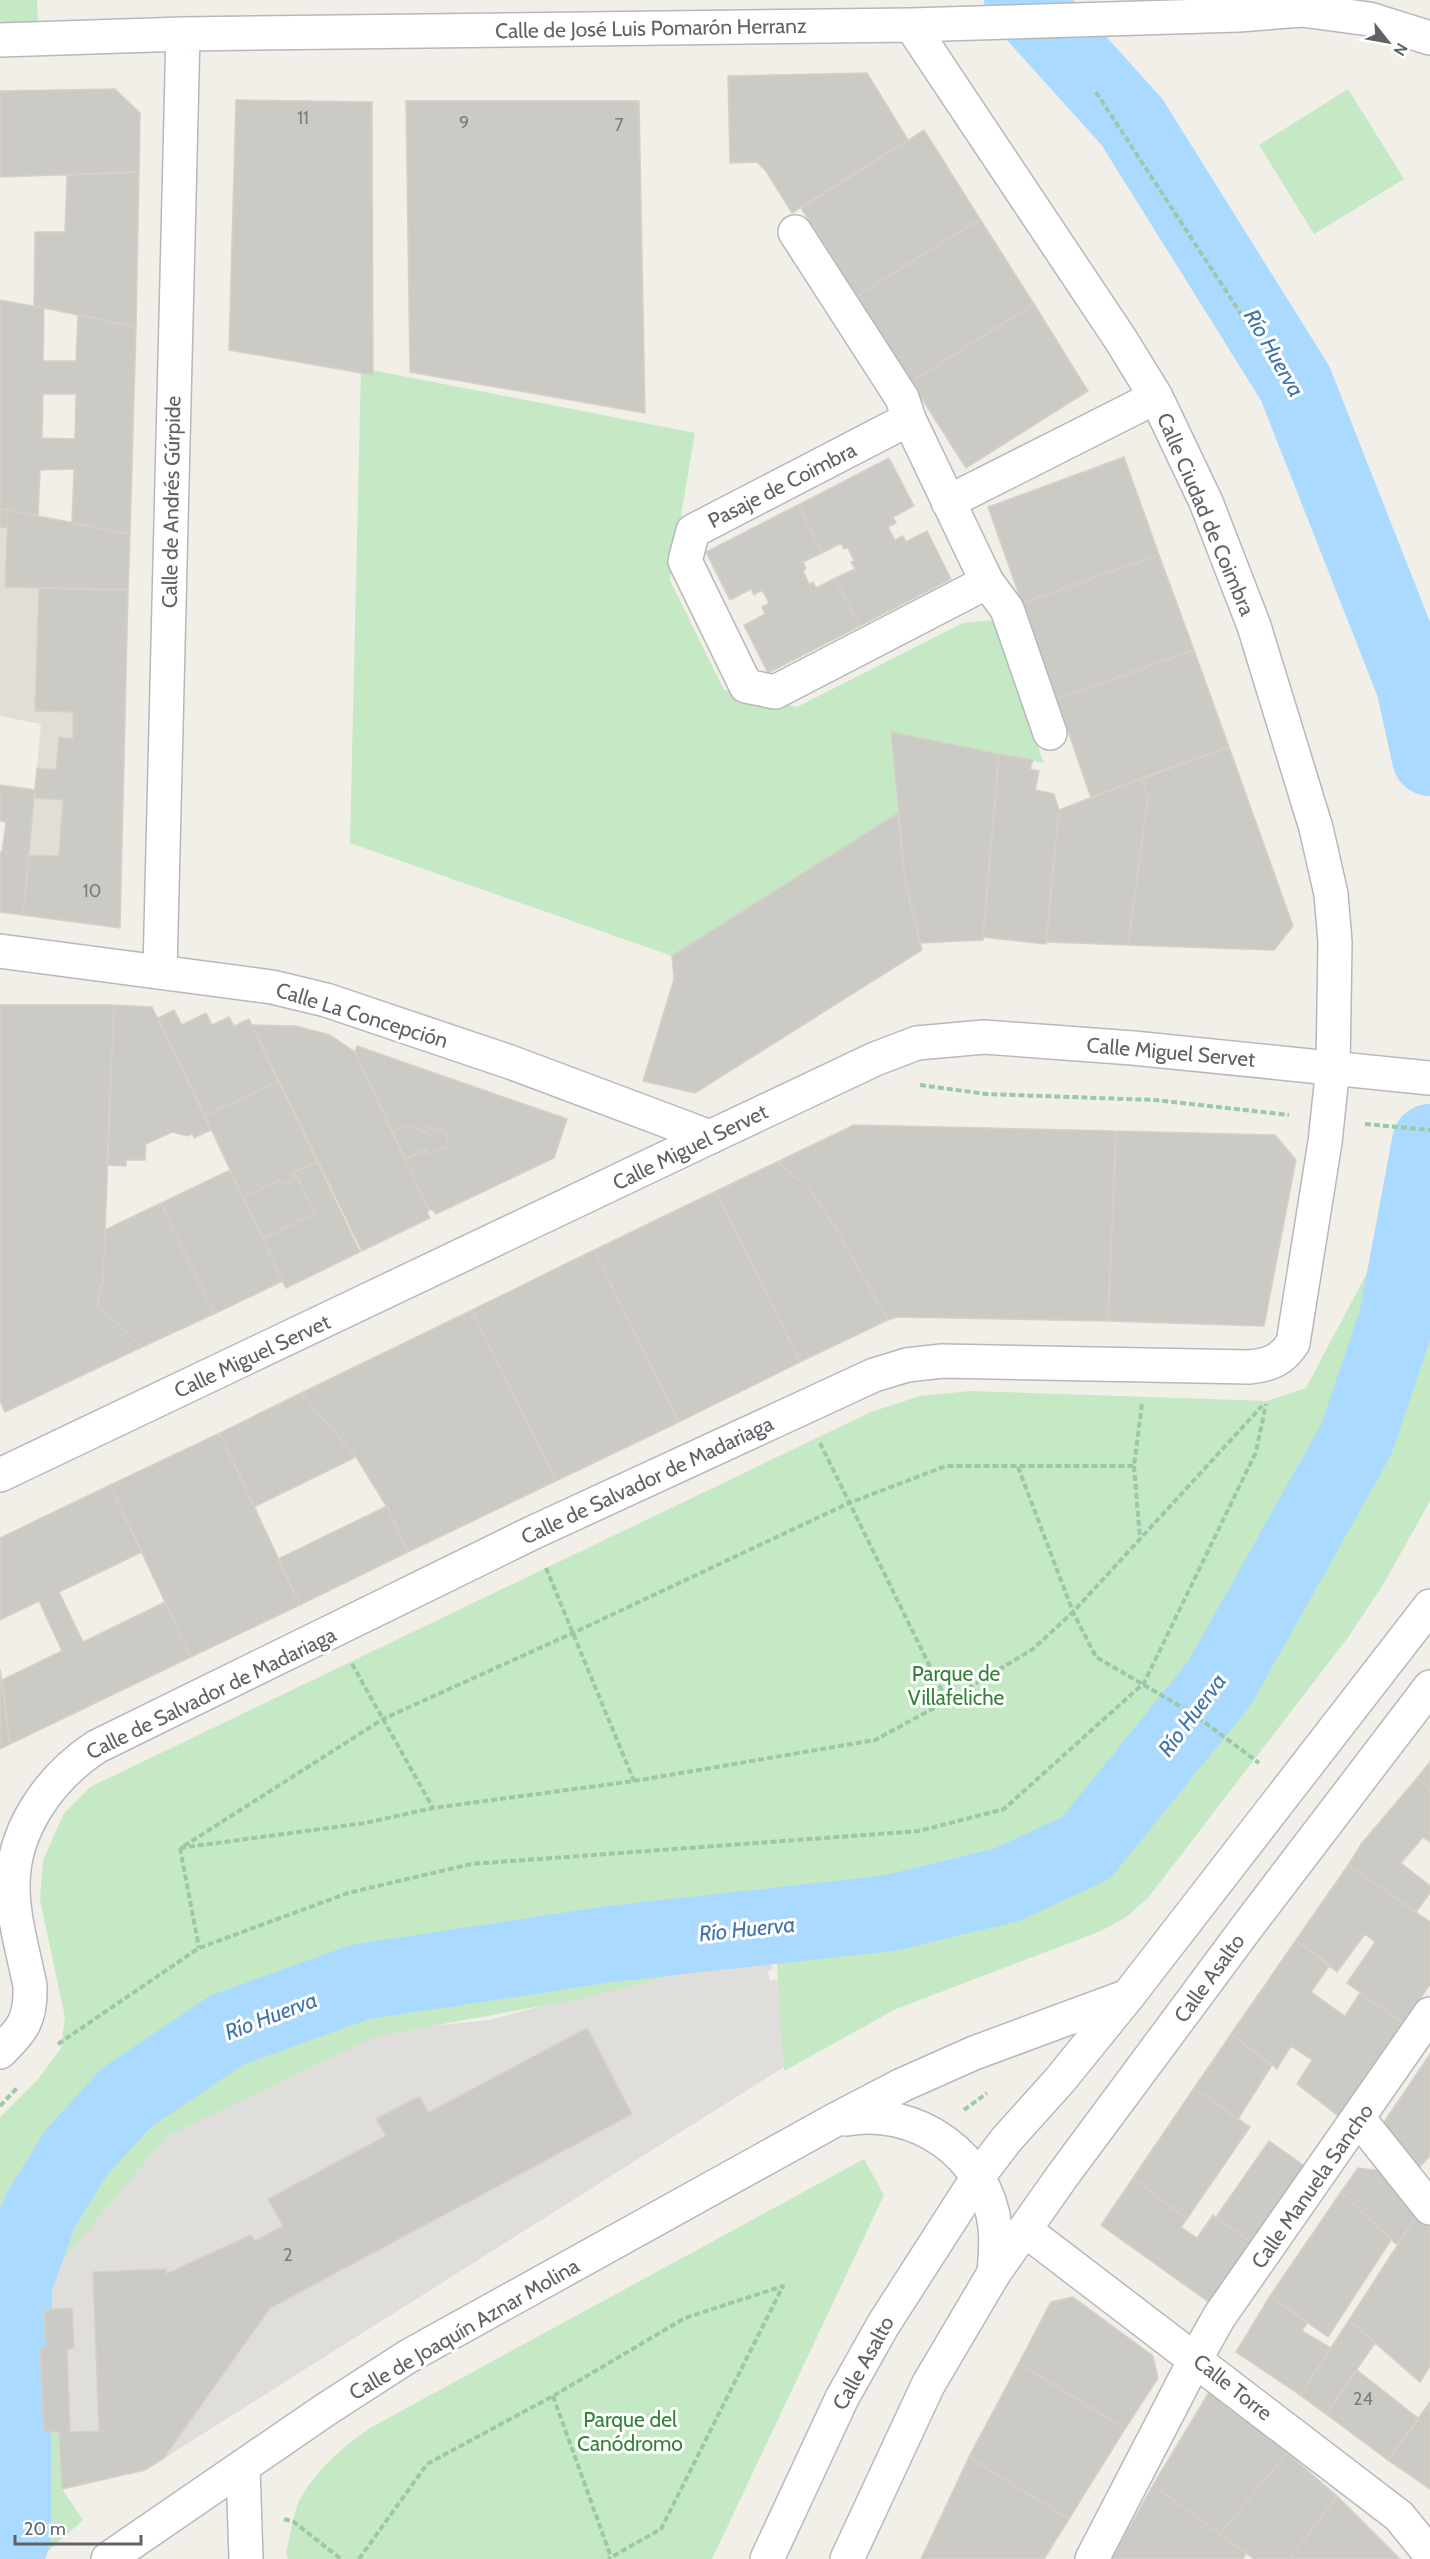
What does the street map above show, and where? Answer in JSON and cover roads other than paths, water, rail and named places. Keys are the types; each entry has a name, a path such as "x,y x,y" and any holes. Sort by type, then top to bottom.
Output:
{"street":[{"name":"Calle de José Luis Pomarón Herranz","path":"0,40 183,34 922,24 1239,15 1312,5 1369,19 1430,38"},
{"name":"Calle Ciudad de Coimbra","path":"922,24 1156,397 1206,502 1254,626 1316,828 1331,894 1345,1068"},
{"name":"Calle de Andrés Gúrpide","path":"160,971 183,34"},
{"path":"795,232 902,398 909,419 987,582 1007,609 1050,733"},
{"path":"948,502 1156,397"},
{"name":"Pasaje de Coimbra","path":"909,419 693,531 685,561 746,686 775,692 987,582"},
{"name":"Calle La Concepción","path":"0,951 272,987 326,1000 499,1058 710,1137"},
{"name":"Calle Miguel Servet","path":"0,1475 875,1059 917,1043 937,1039 984,1037 1132,1048 1430,1078"},
{"name":"Calle de Salvador de Madariaga","path":"0,2052 18,2034 29,2016 30,1986 14,1900 14,1869 20,1843 33,1814 51,1786 72,1763 96,1747 532,1533 874,1375 907,1365 942,1361 1249,1367 1274,1362 1285,1355 1293,1343 1298,1324 1339,1121 1345,1068"},
{"name":"Calle Asalto","path":"767,2559 854,2378 894,2308 978,2177 1006,2140 1060,2080 1128,1996 1430,1606"},
{"name":"Calle Asalto","path":"847,2559 928,2385 994,2273 1063,2175 1242,1932 1430,1687"},
{"name":"Calle de Joaquín Aznar Molina","path":"108,2559 407,2357 833,2121 902,2085 974,2053 1128,1996"},
{"name":"Calle Manuela Sancho","path":"1092,2559 1219,2317 1430,2014"},
{"name":"Calle de Joaquín Aznar Molina","path":"833,2121 876,2116 911,2123 954,2148 978,2177"},
{"path":"1359,2119 1430,2208"},
{"name":"Calle Asalto","path":"978,2177 990,2205 995,2226 994,2273"},
{"name":"Calle Torre","path":"1025,2230 1196,2358 1399,2516 1430,2554"},
{"path":"243,2466 246,2559"}],"waterway":[{"name":"Río Huerva","path":"1022,0 1132,122 1295,383 1414,685 1430,758"},
{"name":"Río Huerva","path":"5,2559 13,2536 14,2284 40,2211 76,2153 126,2098 227,2030 360,1982 610,1944 890,1913 1006,1885 1086,1848 1219,1684 1356,1440 1397,1319 1430,1142"}],"park label":[{"name":"Parque de Villafeliche","path":"956,1685"},
{"name":"Parque del Canódromo","path":"630,2431"}]}
